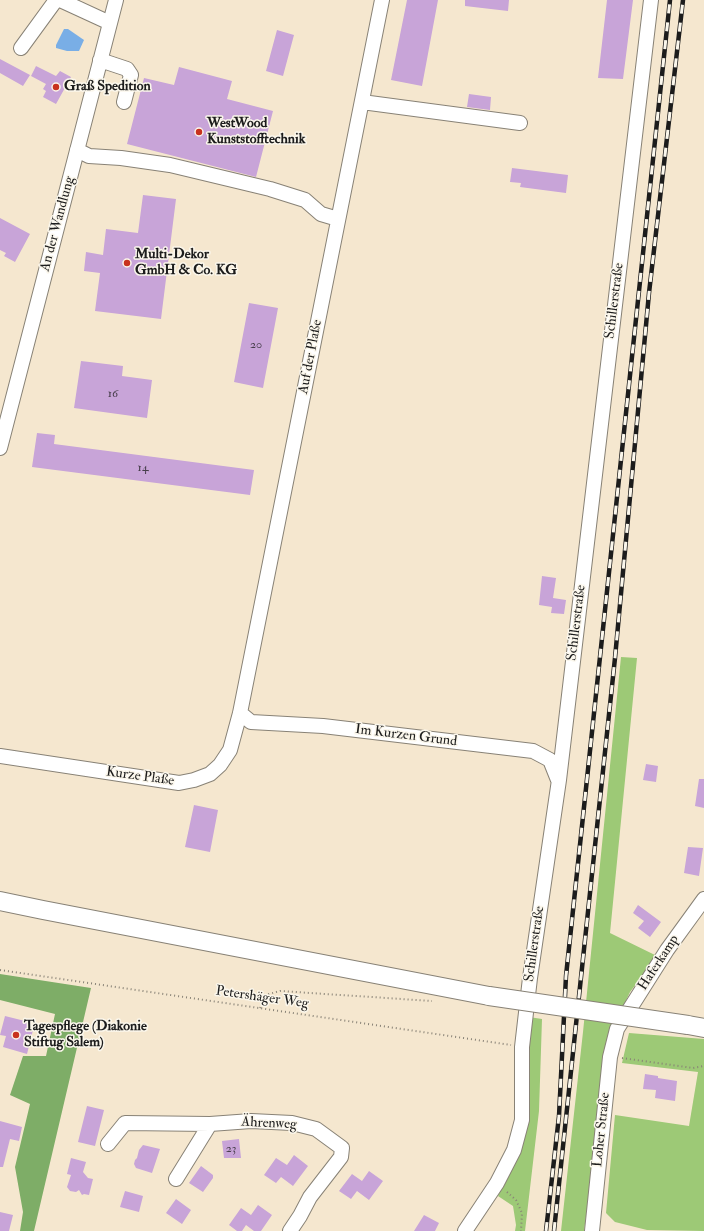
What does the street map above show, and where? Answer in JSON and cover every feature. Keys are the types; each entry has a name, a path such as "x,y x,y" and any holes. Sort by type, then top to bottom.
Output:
{"main road":[{"path":"0,901 489,996 696,1026"}],"street":[{"path":"21,48 56,0"},
{"path":"60,0 110,23"},
{"name":"An der Wandlung","path":"0,448 116,0"},
{"name":"Auf der Plaße","path":"240,713 382,0"},
{"name":"Schillerstraße","path":"465,1231 497,1183 514,1150 522,1120 522,1047 530,978 559,780 651,0"},
{"path":"100,60 128,68 130,75 124,102"},
{"path":"362,102 520,123"},
{"path":"77,150 89,156 121,158 170,165 270,189 304,200 321,214 338,220"},
{"name":"Im Kurzen Grund","path":"240,713 251,722 323,726 533,751 550,760 559,780"},
{"name":"Kurze Plaße","path":"0,756 179,783 186,782 210,774 220,765 230,750 240,713"},
{"name":"Haferkamp","path":"617,1029 667,950 704,899"},
{"name":"Loher Straße","path":"592,1231 610,1056 617,1029"},
{"name":"Ährenweg","path":"108,1144 125,1123 210,1124 251,1121 292,1123 316,1129 342,1148 341,1157 310,1197 290,1231"},
{"path":"176,1179 210,1124"}],"path":[{"name":"Petershäger Weg","path":"0,970 96,986 260,1008 522,1047"},
{"path":"260,1008 269,994 280,991 432,1001"},
{"path":"610,1056 693,1068 704,1066"},
{"path":"497,1183 516,1200 522,1213 521,1231"}],"green space":[{"path":"621,657 637,658 610,933 657,956 630,992 611,1032 584,1231 561,1231 583,1032"},
{"path":"0,974 91,988 34,1231 20,1231 23,1212 15,1167 30,1104 10,1095 23,1056 46,1056 55,1014 0,1000"},
{"path":"529,1017 542,1019 539,1111 525,1231 515,1231 516,1225 513,1206 498,1196 527,1130"},
{"path":"629,1033 704,1039 704,1231 647,1230 615,1222 606,1213 615,1115 689,1126 698,1072 622,1063"}],"water":[{"path":"64,29 68,29 84,40 79,51 67,51 56,48"}],"building":[{"path":"407,0 438,0 422,86 391,80"},
{"path":"465,0 509,0 508,11 465,6"},
{"path":"607,0 633,0 623,79 598,78"},
{"path":"277,30 294,35 283,76 266,71"},
{"path":"0,59 30,75 23,86 0,73"},
{"name":"Graß Spedition","path":"36,66 56,76 60,71 71,77 56,104 43,97 46,91 43,89 46,84 31,76"},
{"name":"WestWood Kunststofftechnik","path":"179,67 232,81 227,99 273,111 256,177 127,144 144,78 174,85"},
{"path":"469,94 491,97 490,110 467,107"},
{"path":"512,168 568,175 566,193 520,187 521,183 510,182"},
{"name":"Multi-Dekor GmbH & Co. KG","path":"143,195 176,199 161,319 95,311 100,273 84,271 86,252 103,255 106,229 138,233"},
{"path":"0,218 30,234 15,262 4,256 6,253 0,250"},
{"path":"249,303 278,308 263,388 234,382"},
{"path":"81,361 123,366 122,376 152,380 147,418 74,408"},
{"path":"37,433 55,435 54,444 254,470 250,495 32,467"},
{"path":"542,576 556,578 553,598 566,600 564,614 551,613 552,607 539,605"},
{"path":"646,764 658,766 656,782 643,780"},
{"path":"699,779 704,779 704,808 695,806"},
{"path":"194,805 218,810 210,852 185,847"},
{"path":"688,847 703,848 699,876 684,873"},
{"path":"638,905 661,922 650,937 638,928 644,921 633,913"},
{"name":"Tagespflege (Diakonie Stiftug Salem)","path":"5,1016 29,1022 27,1028 33,1030 27,1054 3,1047 6,1036 0,1035"},
{"path":"645,1074 677,1081 675,1101 655,1098 656,1090 643,1089"},
{"path":"87,1106 104,1110 95,1146 78,1142"},
{"path":"0,1121 22,1127 19,1141 10,1139 3,1167 0,1167"},
{"path":"239,1139 241,1158 224,1158 222,1141"},
{"path":"143,1145 160,1149 152,1173 136,1168 134,1164 139,1150"},
{"path":"294,1155 308,1166 293,1186 281,1177 276,1183 264,1175 276,1158 287,1165"},
{"path":"71,1158 86,1162 83,1172 88,1178 93,1179 89,1195 82,1195 79,1190 76,1192 70,1191 67,1187 71,1175 67,1174"},
{"path":"201,1166 213,1175 213,1178 203,1192 189,1183"},
{"path":"369,1171 383,1181 369,1200 357,1191 351,1199 339,1191 352,1174 362,1181"},
{"path":"125,1191 143,1196 139,1212 120,1207"},
{"path":"176,1199 191,1210 182,1224 166,1213"},
{"path":"258,1205 272,1215 261,1231 254,1231 246,1225 242,1231 237,1231 229,1225 241,1208 251,1215"},
{"path":"0,1212 13,1215 9,1231 0,1231"},
{"path":"424,1215 439,1223 435,1231 414,1231"}],"railway":[{"path":"546,1231 559,1116 566,976 670,0"},
{"path":"554,1231 615,658 649,293 683,0"}],"place":[{"name":"Graß Spedition","path":"56,87"},
{"name":"WestWood Kunststofftechnik","path":"199,132"},
{"name":"Multi-Dekor GmbH & Co. KG","path":"127,263"},
{"name":"Tagespflege (Diakonie Stiftug Salem)","path":"16,1035"}]}
